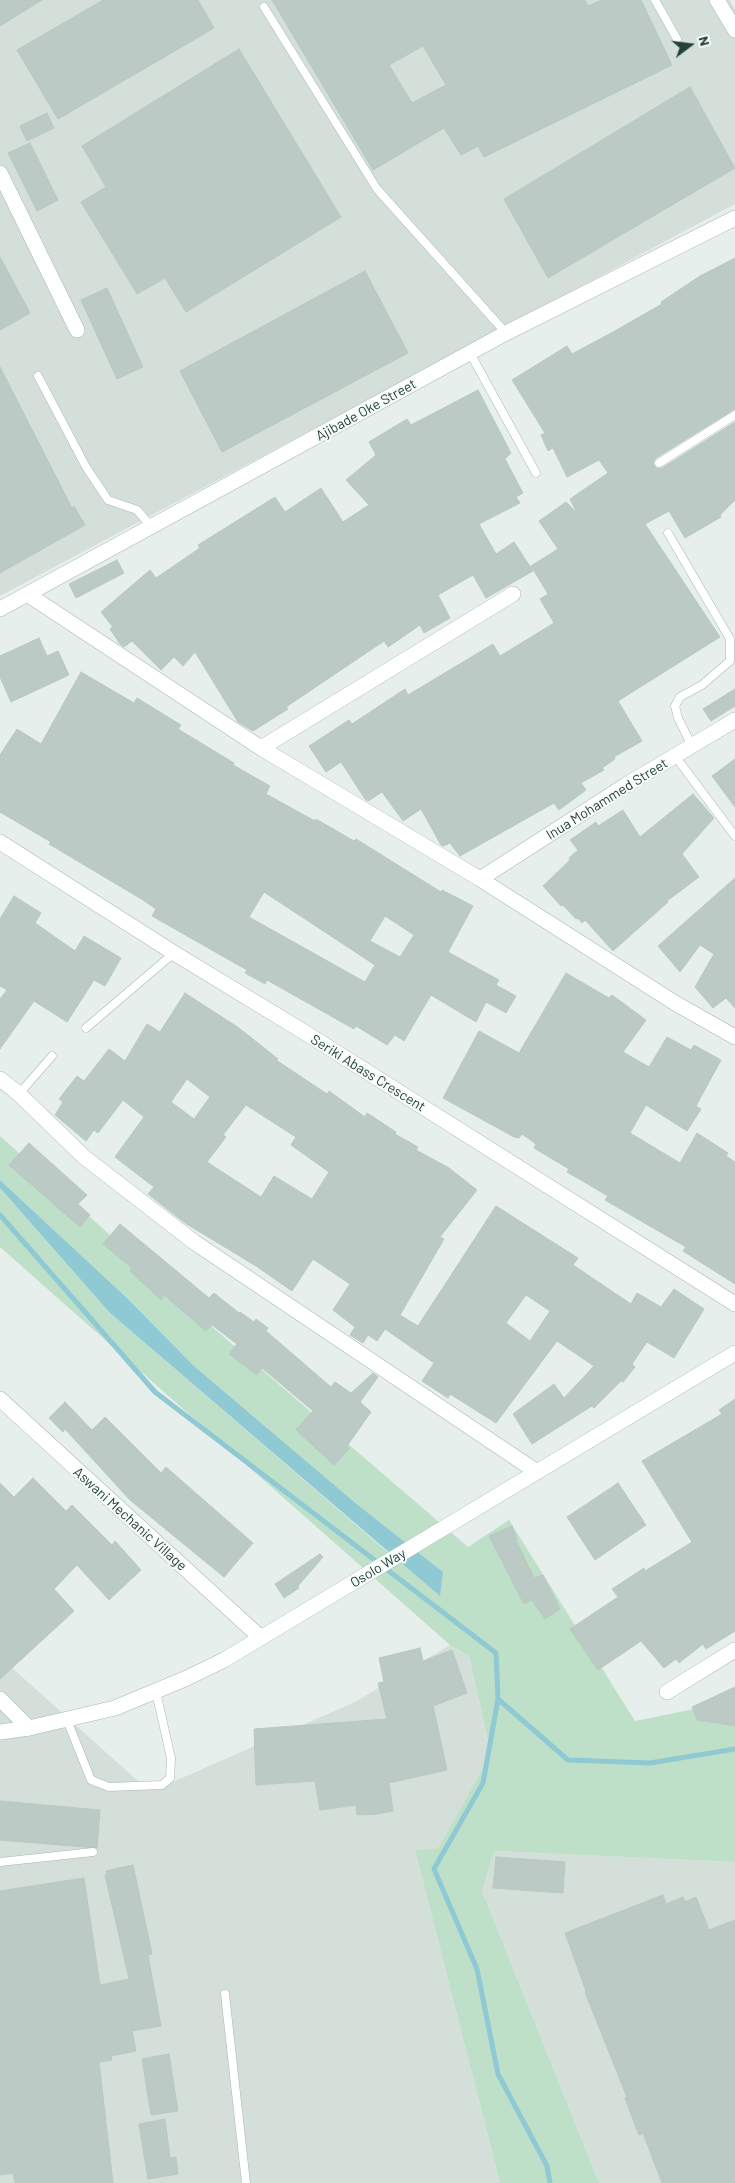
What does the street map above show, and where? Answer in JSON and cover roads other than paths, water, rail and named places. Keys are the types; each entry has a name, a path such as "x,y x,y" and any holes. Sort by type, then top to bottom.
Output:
{"street":[{"path":"717,0 735,30"},
{"path":"0,173 77,330"},
{"name":"Ajibade Oke Street","path":"0,608 506,333 735,218"},
{"path":"27,594 261,748 480,879 675,1003 735,1037"},
{"path":"261,748 513,594"},
{"name":"Inua Mohammed Street","path":"480,879 735,720"},
{"name":"Seriki Abass Crescent","path":"0,842 735,1304"},
{"path":"0,1079 19,1094 84,1157 194,1242 537,1472"},
{"name":"Osolo Way","path":"0,1732 30,1728 115,1708 156,1692 216,1664 735,1353"},
{"name":"Aswani Mechanic Village","path":"0,1399 261,1638"},
{"path":"667,1692 735,1650"},
{"path":"0,1699 30,1728"}],"lane":[{"path":"655,0 677,39"},
{"path":"264,7 377,189 506,333"},
{"path":"470,353 536,473"},
{"path":"38,376 86,468 108,500 136,510 151,526"},
{"path":"659,463 735,415"},
{"path":"668,533 730,639 730,660 702,685 680,697 675,706 678,718 692,746"},
{"path":"675,756 735,836"},
{"path":"86,1028 174,953"},
{"path":"19,1094 52,1056"},
{"path":"67,1720 91,1780 109,1787 162,1785 170,1778 170,1758 156,1692"},
{"path":"0,1862 93,1852"},
{"path":"225,1994 246,2183"}],"water":[{"path":"0,1180 127,1298 194,1366 358,1505 443,1572 440,1596 110,1313 0,1188"}],"waterway":[{"path":"0,1215 155,1392 496,1653 498,1699 483,1783 434,1869 477,1969 498,2074 547,2166 550,2183"},
{"path":"498,1699 568,1760 650,1763 735,1749"}]}
